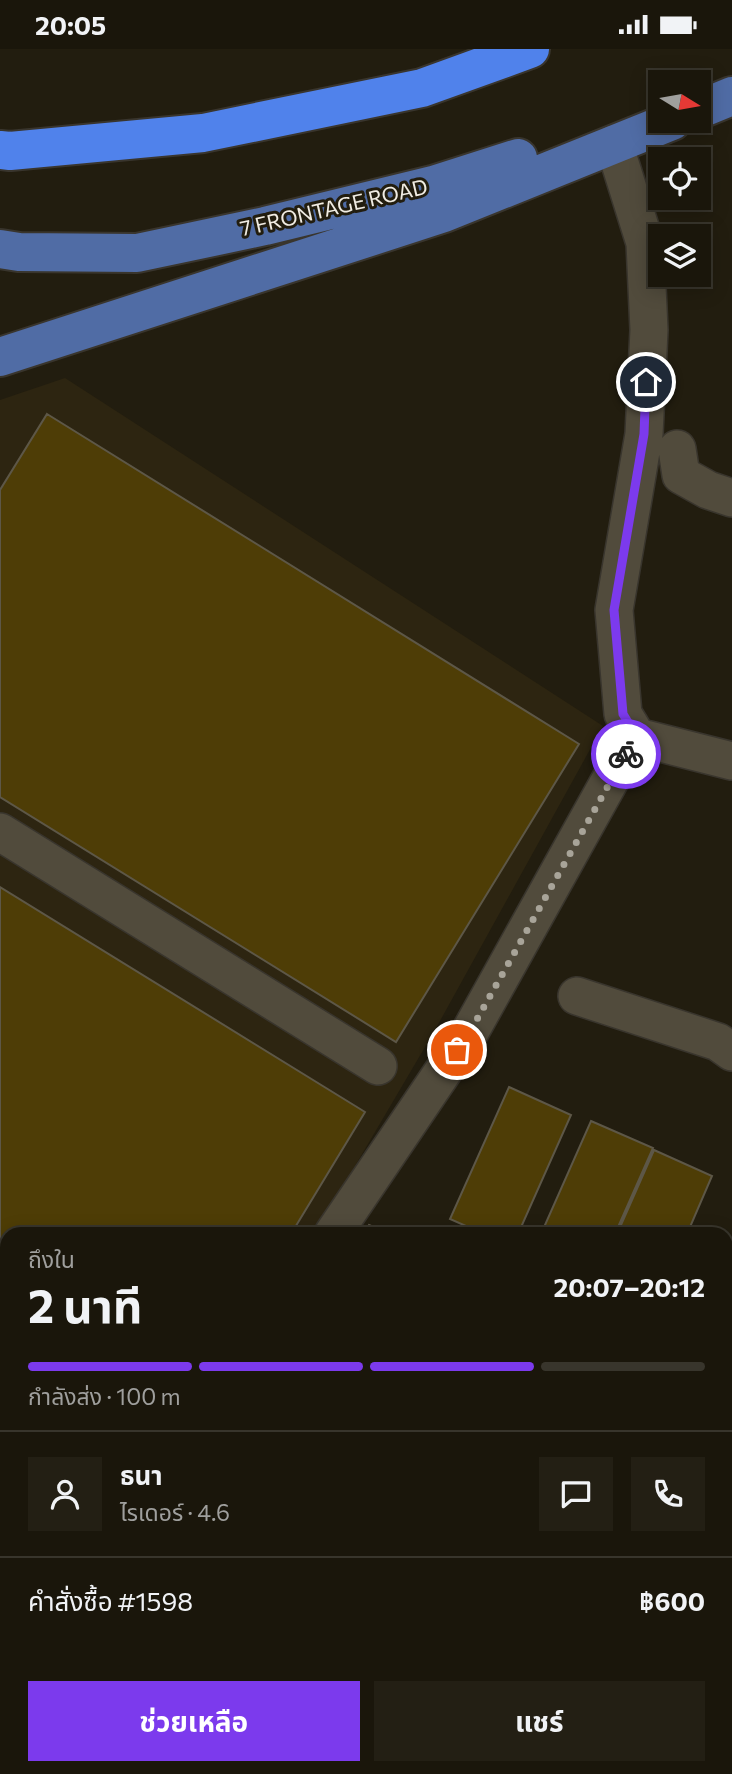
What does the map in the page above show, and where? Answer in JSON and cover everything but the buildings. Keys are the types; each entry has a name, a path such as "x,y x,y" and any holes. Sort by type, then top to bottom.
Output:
{"highway":[{"path":"0,150 203,133 422,88 530,49"}],"main road":[{"path":"711,96 732,89"},
{"path":"711,105 732,96"},
{"name":"7 FRONTAGE ROAD","path":"0,249 19,252 150,251 433,185 648,116"},
{"path":"0,357 444,213 648,131"}],"street":[{"path":"614,144 645,243 649,330 644,434 614,610 623,714 637,737 732,761"},
{"path":"677,449 681,475 708,491 732,498"},
{"path":"338,1227 471,1030 619,764 637,737"},
{"path":"0,832 378,1066"},
{"path":"577,996 718,1042 732,1052"}],"shaded area":[{"path":"65,378 603,726 435,1030 319,1227 0,1227 0,400"}],"way so far":[{"path":"457,1050 471,1030 626,754"}],"route":[{"path":"626,754 637,737 623,714 614,610 644,434 646,382"}]}
